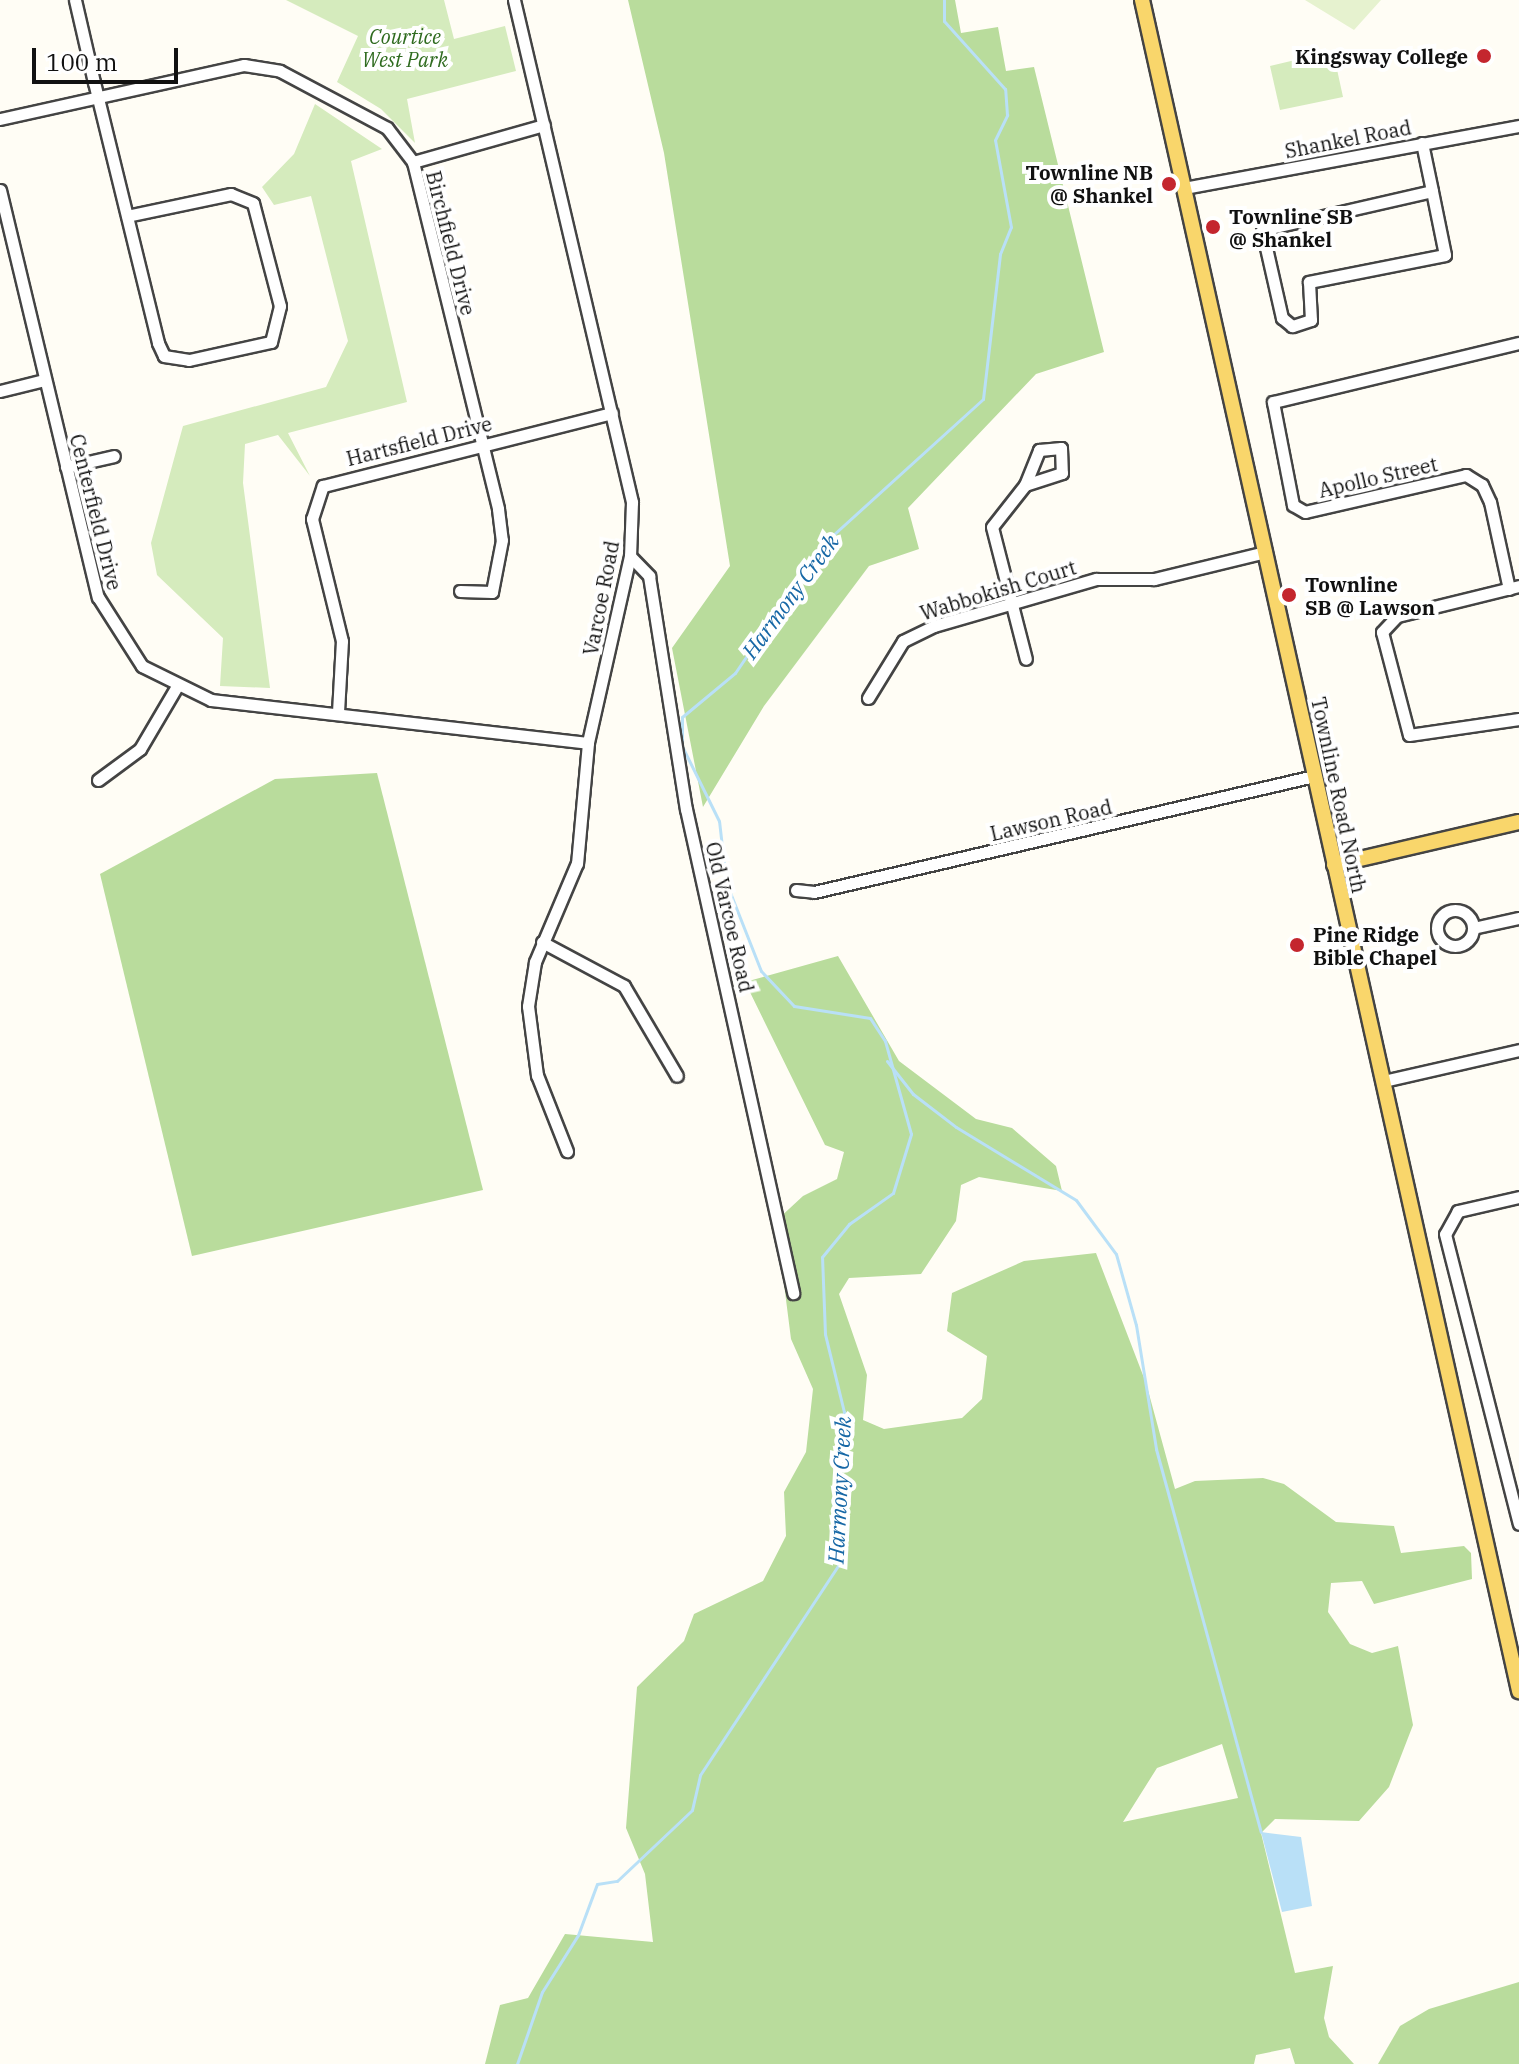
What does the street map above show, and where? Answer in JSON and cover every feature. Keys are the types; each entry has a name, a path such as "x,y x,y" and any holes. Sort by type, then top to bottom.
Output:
{"main road":[{"name":"Townline Road North","path":"1142,0 1518,1682"},
{"path":"1334,865 1519,822"}],"street":[{"path":"75,0 97,96 127,216 164,356 189,360 271,342 280,306 253,203 231,194 127,216"},
{"name":"Varcoe Road","path":"514,0 632,502 630,556 588,743 577,863 542,942 529,1033 567,1151"},
{"name":"Birchfield Drive","path":"0,119 223,65 280,71 387,128 413,162 498,509 498,574 492,592 460,591"},
{"path":"413,162 544,125"},
{"name":"Shankel Road","path":"1184,188 1519,126"},
{"path":"1422,143 1432,191 1445,255 1309,282 1311,320 1292,326 1282,318 1262,230 1432,191"},
{"name":"Centerfield Drive","path":"0,190 44,380 107,619 142,666 176,688 228,703 338,712 588,743"},
{"name":"Apollo Street","path":"1514,588 1490,502 1482,485 1466,475 1305,512 1293,505 1273,402 1519,343"},
{"path":"0,391 44,380"},
{"name":"Hartsfield Drive","path":"338,712 342,641 312,519 314,497 340,479 612,413"},
{"path":"66,467 114,456"},
{"path":"1025,485 992,527 1009,603 1026,659"},
{"name":"Wabbokish Court","path":"868,698 903,641 1009,603 1096,579 1154,579 1266,552"},
{"name":"Old Varcoe Road","path":"630,556 649,576 686,809 793,1293"},
{"path":"1514,588 1397,616 1387,623 1383,642 1409,735 1519,719"},
{"path":"98,780 146,743 176,688"},
{"name":"Lawson Road","path":"796,890 814,892 1314,776"},
{"path":"1473,928 1519,918"},
{"path":"542,942 624,986 677,1076"},
{"path":"1384,1081 1519,1050"},
{"path":"1519,1197 1458,1211 1445,1234 1519,1524"}],"green space":[{"name":"Courtice West Park","path":"286,0 444,0 454,39 505,26 516,71 407,99 415,143 381,109 337,82 358,36"},
{"path":"628,0 955,0 961,33 998,27 1006,71 1034,67 1104,352 1036,374 908,508 919,549 869,566 764,706 703,807 672,648 730,566 664,153"},
{"path":"1305,0 1381,0 1354,30"},
{"path":"1333,51 1343,97 1280,110 1270,66"},
{"path":"315,104 382,149 351,161 407,402 288,433 310,476 278,435 245,444 243,483 270,688 220,686 223,638 157,575 151,543 183,426 326,387 348,341 311,196 274,205 262,187 294,154"},
{"path":"377,773 483,1190 192,1256 100,874 275,779"},
{"path":"838,956 899,1061 976,1119 1012,1128 1056,1166 1062,1191 979,1177 961,1185 956,1221 921,1274 849,1278 839,1294 867,1375 863,1420 884,1429 962,1418 982,1399 987,1356 947,1331 952,1293 1024,1261 1096,1253 1146,1383 1175,1489 1195,1481 1263,1478 1284,1484 1336,1522 1394,1526 1401,1553 1464,1546 1471,1553 1472,1579 1374,1604 1362,1581 1331,1583 1328,1612 1350,1644 1372,1653 1398,1646 1413,1725 1389,1787 1359,1821 1275,1819 1261,1833 1295,1973 1333,1966 1324,2018 1329,2037 1354,2064 1295,2064 1290,2048 1256,2055 1254,2064 485,2064 500,2005 528,1998 565,1934 653,1942 645,1874 626,1828 637,1687 684,1641 694,1614 763,1581 786,1536 784,1492 806,1452 813,1389 791,1339 776,1221 803,1196 837,1179 844,1152 825,1145 745,982","holes":["1222,1744 1238,1798 1123,1822 1157,1768"]},
{"path":"1519,1982 1519,2064 1378,2064 1400,2026 1429,2009"}],"water":[{"path":"1261,1832 1301,1837 1312,1906 1282,1912"}],"waterway":[{"name":"Harmony Creek","path":"517,2064 542,1992 578,1935 597,1884 617,1881 692,1810 700,1775 839,1564 832,1517 844,1412 825,1334 822,1257 849,1224 893,1193 911,1134 885,1041 870,1018 794,1006 761,971 726,882 719,821 682,746 682,717 735,673 822,545 983,399 1000,254 1011,227 995,140 1007,115 1005,89 944,21 944,0"},
{"path":"887,1061 913,1094 956,1127 1076,1200 1116,1254 1136,1325 1156,1449 1261,1832"}],"place":[{"name":"Kingsway College","path":"1484,56"},
{"name":"Townline NB @ Shankel","path":"1169,184"},
{"name":"Townline SB @ Shankel","path":"1213,227"},
{"name":"Townline SB @ Lawson","path":"1289,595"},
{"name":"Pine Ridge Bible Chapel","path":"1297,945"}]}
